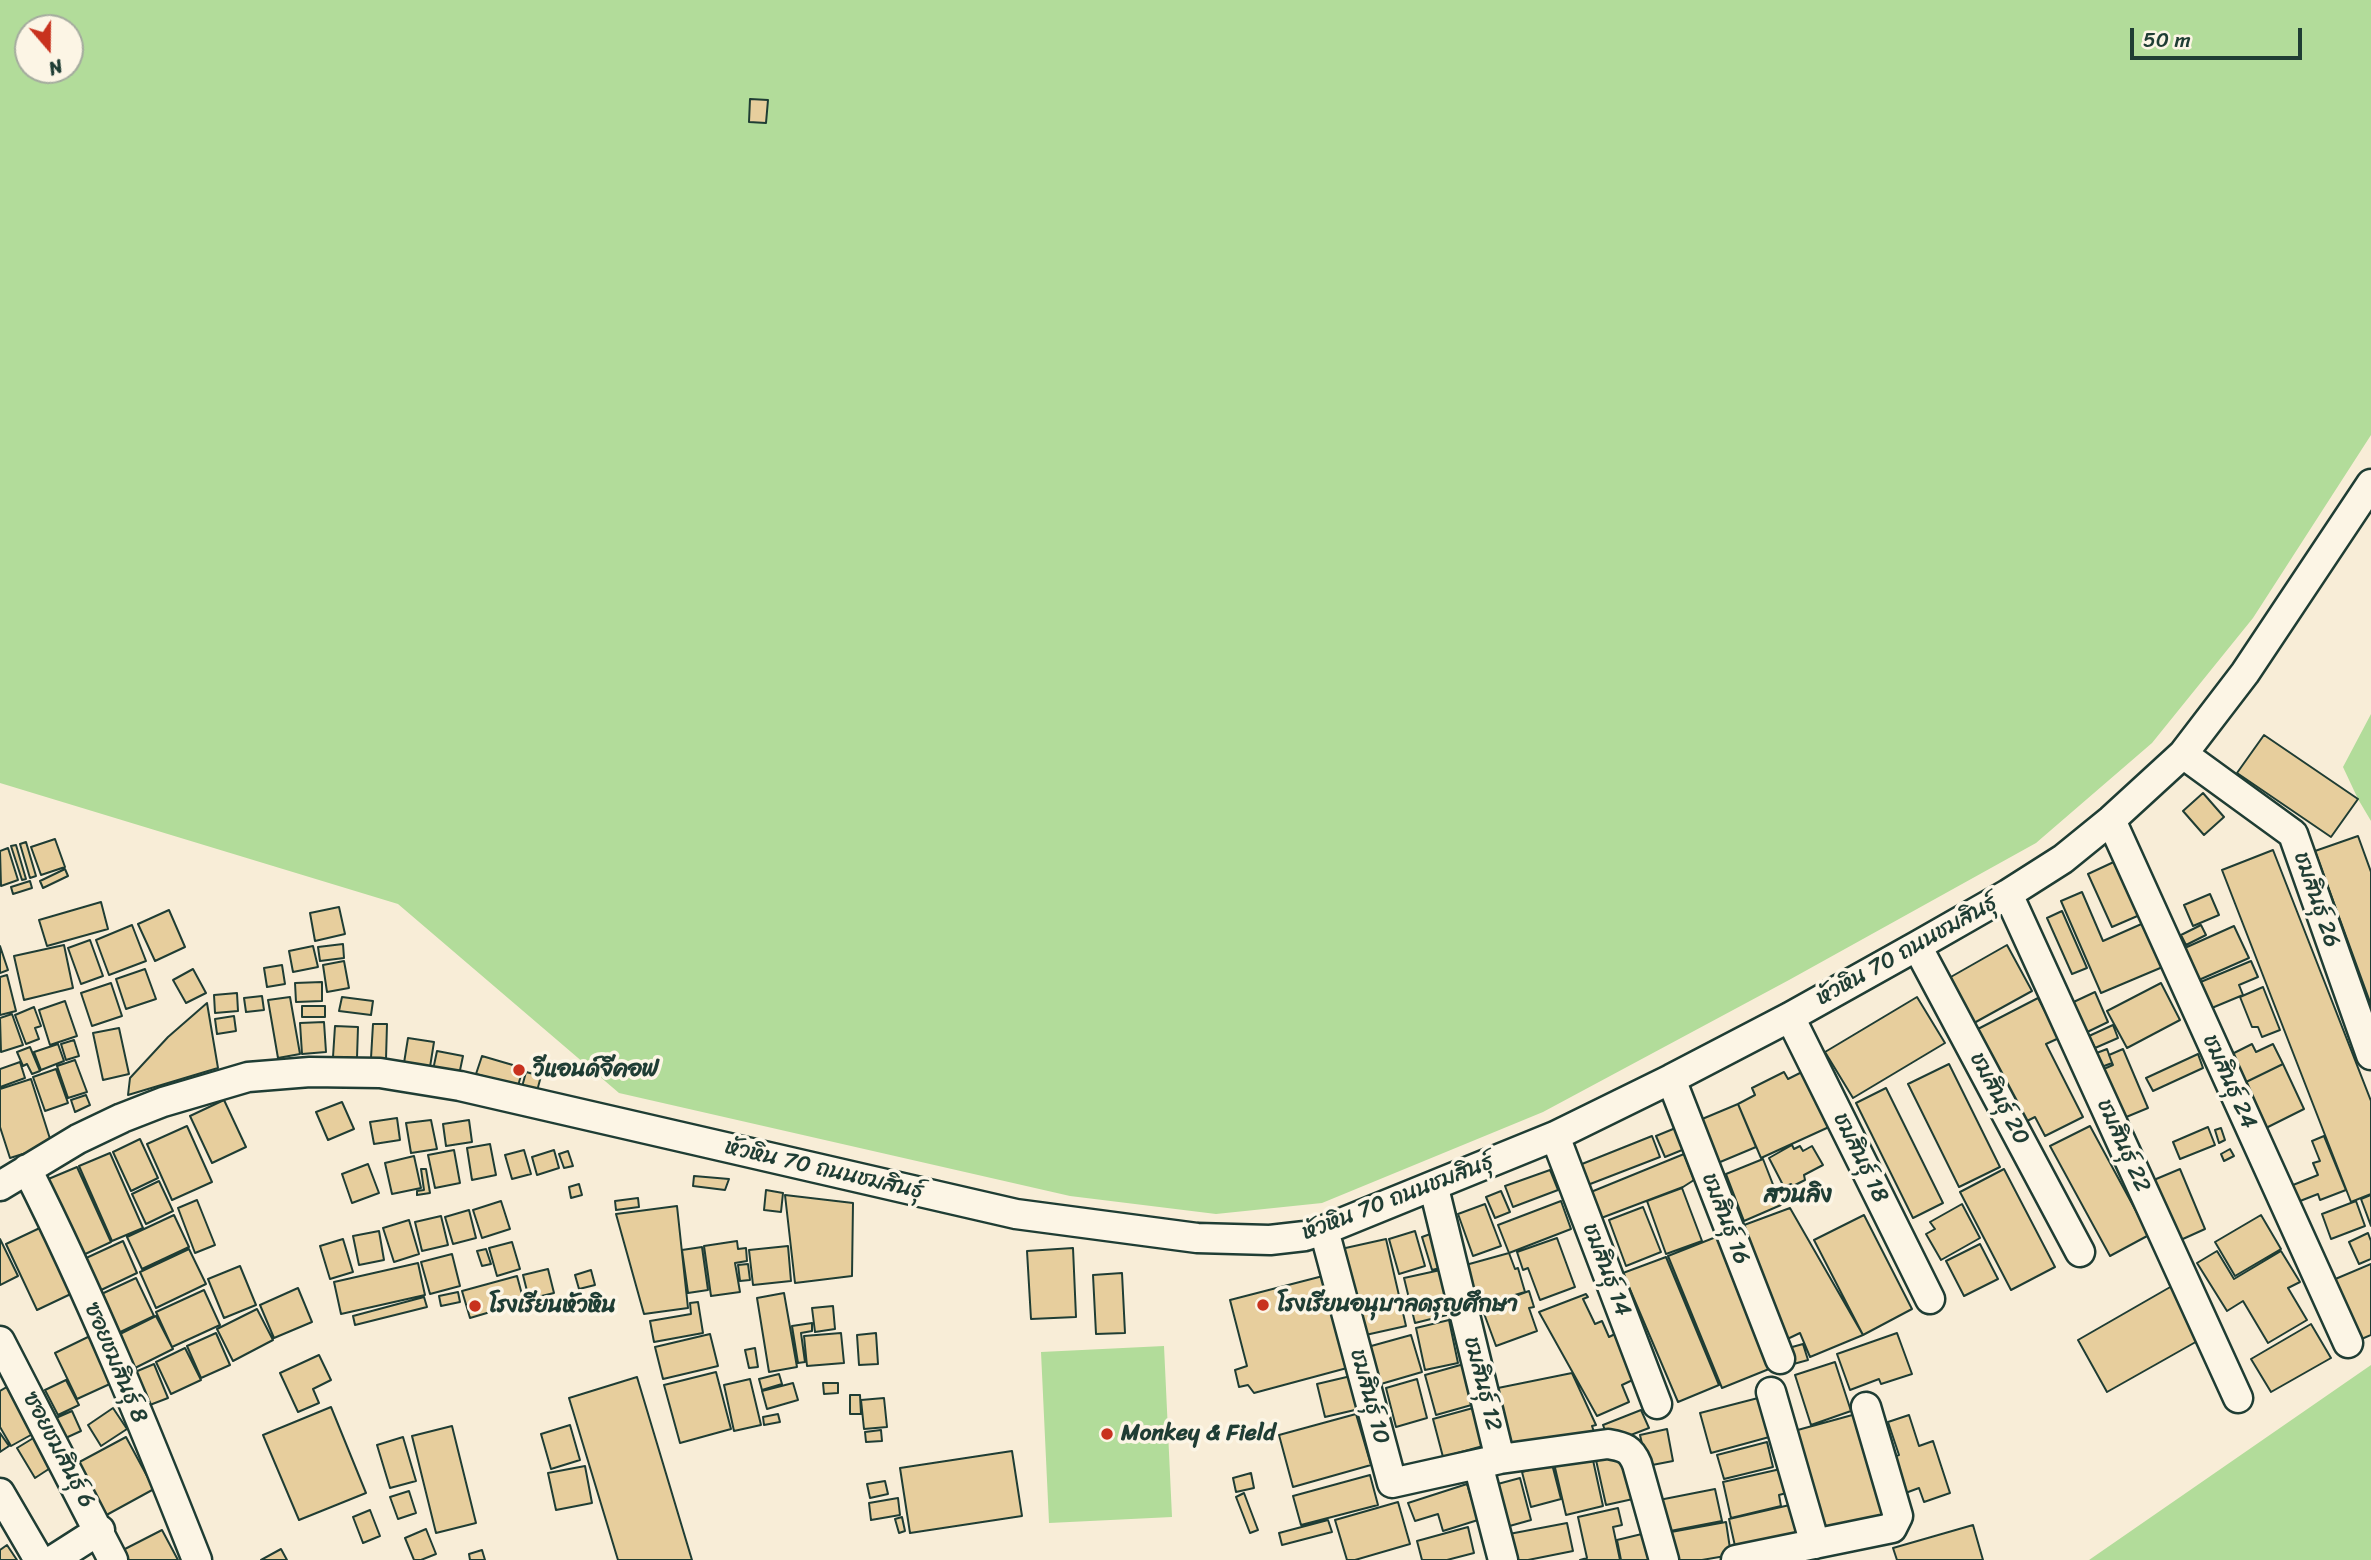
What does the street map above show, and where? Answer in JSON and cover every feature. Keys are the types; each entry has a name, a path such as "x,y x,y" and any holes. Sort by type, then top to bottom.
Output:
{"street":[{"name":"หัวหิน 70 ถนนชมสินธุ์","path":"0,1186 78,1139 122,1118 208,1088 248,1077 310,1072 380,1073 460,1086 1017,1214 1197,1238 1270,1240 1304,1236 1434,1188 1555,1136 1671,1079 1917,946 2063,859 2111,820 2183,754 2245,673 2371,484"},
{"name":"ชมสินธุ์ 26","path":"2183,754 2293,834 2371,1055"},
{"name":"ชมสินธุ์ 24","path":"2111,820 2348,1343"},
{"name":"ชมสินธุ์ 22","path":"2008,894 2238,1398"},
{"name":"ชมสินธุ์ 20","path":"1917,946 2080,1252"},
{"name":"ชมสินธุ์ 18","path":"1790,1017 1930,1299"},
{"name":"ชมสินธุ์ 16","path":"1671,1079 1780,1359"},
{"name":"ชมสินธุ์ 14","path":"1555,1136 1657,1404"},
{"name":"ซอยชมสินธุ์ 8","path":"27,1169 62,1240 197,1560"},
{"name":"ชมสินธุ์ 12","path":"1434,1188 1489,1461 1503,1560"},
{"name":"ชมสินธุ์ 10","path":"1324,1230 1392,1483 1489,1461"},
{"name":"ซอยชมสินธุ์ 6","path":"0,1341 113,1560"},
{"path":"1771,1392 1815,1544"},
{"path":"1736,1560 1892,1528 1898,1516 1866,1406"},
{"path":"1489,1461 1608,1444 1632,1451 1664,1560"},
{"path":"0,1493 39,1560"},
{"path":"53,1560 100,1531"}],"green space":[{"path":"0,0 2371,0 2371,435 2253,618 2152,743 2036,843 1543,1112 1322,1203 1216,1214 1070,1196 619,1093 398,904 0,783"},
{"path":"2371,714 2371,821 2343,767"},
{"name":"Monkey & Field","path":"1164,1346 1172,1517 1049,1523 1041,1352"},
{"path":"2371,1365 2371,1560 2089,1560"}],"building":[{"path":"750,99 768,100 766,123 749,122"},
{"path":"2264,735 2358,799 2331,837 2237,773"},
{"path":"2203,793 2224,817 2204,835 2183,811"},
{"path":"2358,836 2371,872 2371,1005 2315,851"},
{"path":"55,839 65,867 41,875 31,847"},
{"path":"26,842 36,876 30,878 20,844"},
{"path":"16,845 26,879 22,880 11,846"},
{"path":"8,848 18,880 1,886 0,851"},
{"path":"2273,850 2371,1101 2371,1194 2351,1202 2222,870"},
{"path":"2118,860 2142,914 2112,927 2088,874"},
{"path":"65,869 68,876 43,888 40,881"},
{"path":"30,881 32,888 13,894 11,887"},
{"path":"2082,892 2103,941 2146,922 2165,966 2101,993 2061,901"},
{"path":"2210,894 2219,915 2193,926 2184,905"},
{"path":"101,902 108,929 47,946 39,920"},
{"path":"339,907 345,934 315,941 310,913"},
{"path":"169,910 185,947 155,961 138,924"},
{"path":"2062,911 2087,968 2072,974 2047,918"},
{"path":"132,925 146,961 109,975 96,940"},
{"path":"2201,925 2206,935 2186,945 2181,935"},
{"path":"2234,926 2249,958 2192,983 2178,951"},
{"path":"90,940 103,976 81,984 68,948"},
{"path":"343,944 344,958 320,961 318,947"},
{"path":"64,945 73,988 24,1000 14,956"},
{"path":"2007,945 2032,991 1974,1023 1949,978"},
{"path":"0,946 8,970 0,973"},
{"path":"313,946 318,967 293,972 289,951"},
{"path":"344,961 349,988 327,992 323,965"},
{"path":"2251,961 2258,977 2239,985 2243,995 2207,1010 2191,986"},
{"path":"282,965 285,984 267,987 264,968"},
{"path":"145,969 156,999 126,1009 116,979"},
{"path":"193,969 206,993 186,1003 173,980"},
{"path":"7,975 16,1011 0,1015 0,977"},
{"path":"322,982 322,1001 296,1002 295,983"},
{"path":"111,983 122,1016 92,1026 81,993"},
{"path":"2161,983 2180,1020 2127,1048 2107,1011"},
{"path":"2263,987 2280,1030 2262,1037 2258,1027 2252,1027 2240,997"},
{"path":"2095,992 2108,1022 2079,1036 2065,1006"},
{"path":"237,993 238,1011 215,1013 214,995"},
{"path":"262,996 264,1010 246,1012 244,998"},
{"path":"290,997 300,1054 278,1058 268,1000"},
{"path":"342,997 373,1001 371,1015 339,1011"},
{"path":"1917,997 1945,1043 1853,1098 1825,1052"},
{"path":"2038,998 2059,1038 2046,1044 2083,1117 2045,1136 2035,1117 2023,1123 1976,1030"},
{"path":"65,1001 77,1036 50,1045 39,1010"},
{"path":"207,1003 218,1068 128,1095 130,1078 168,1037"},
{"path":"302,1006 325,1006 325,1017 302,1017"},
{"path":"34,1007 41,1026 35,1028 39,1039 26,1044 15,1015"},
{"path":"12,1014 23,1045 1,1052 0,1018"},
{"path":"234,1016 236,1031 217,1034 215,1019"},
{"path":"324,1022 326,1052 302,1054 300,1023"},
{"path":"373,1024 387,1024 386,1059 371,1058"},
{"path":"2113,1025 2118,1038 2095,1048 2089,1036"},
{"path":"335,1026 358,1027 357,1058 333,1057"},
{"path":"119,1028 129,1074 103,1080 93,1033"},
{"path":"408,1038 434,1042 430,1067 404,1063"},
{"path":"74,1040 79,1056 66,1060 61,1044"},
{"path":"58,1044 64,1061 41,1070 34,1052"},
{"path":"2252,1044 2256,1052 2273,1044 2283,1064 2242,1084 2228,1056"},
{"path":"30,1047 40,1071 32,1074 27,1064 23,1066 17,1052"},
{"path":"2107,1049 2112,1063 2099,1068 2094,1054"},
{"path":"2123,1049 2148,1108 2119,1120 2099,1071 2113,1065 2109,1055"},
{"path":"437,1051 463,1056 459,1075 433,1070"},
{"path":"2198,1054 2203,1068 2153,1091 2146,1078"},
{"path":"482,1056 523,1068 518,1086 476,1074"},
{"path":"75,1060 87,1092 68,1098 57,1066"},
{"path":"20,1062 25,1078 0,1087 0,1069"},
{"path":"1949,1064 2000,1167 1959,1187 1908,1084"},
{"path":"2283,1064 2304,1109 2264,1129 2242,1084"},
{"path":"56,1069 68,1103 45,1111 33,1077"},
{"path":"526,1072 541,1076 537,1091 522,1087"},
{"path":"1784,1072 1788,1079 1802,1072 1829,1127 1761,1158 1738,1104 1755,1095 1752,1088"},
{"path":"31,1079 52,1145 10,1158 0,1127 0,1089"},
{"path":"1886,1088 1943,1203 1913,1218 1856,1103"},
{"path":"86,1095 90,1105 75,1112 71,1100"},
{"path":"224,1100 246,1147 212,1163 190,1116"},
{"path":"342,1102 354,1129 328,1140 316,1112"},
{"path":"1738,1104 1756,1147 1713,1165 1695,1122"},
{"path":"397,1118 400,1140 374,1144 370,1122"},
{"path":"431,1120 437,1149 411,1153 406,1123"},
{"path":"469,1120 472,1142 446,1146 443,1124"},
{"path":"187,1126 212,1182 172,1200 147,1144"},
{"path":"2090,1126 2149,1235 2110,1256 2050,1146"},
{"path":"1678,1127 1687,1148 1665,1157 1656,1136"},
{"path":"2208,1127 2215,1145 2180,1159 2173,1142"},
{"path":"2221,1128 2225,1140 2219,1143 2215,1130"},
{"path":"1652,1136 1660,1157 1585,1186 1577,1166"},
{"path":"2324,1136 2346,1190 2320,1200 2318,1194 2295,1203 2288,1187 2318,1175 2313,1163 2320,1161 2312,1141"},
{"path":"140,1139 158,1178 131,1191 113,1152"},
{"path":"490,1144 496,1175 472,1180 467,1148"},
{"path":"1792,1145 1794,1149 1800,1146 1803,1151 1812,1146 1823,1165 1804,1175 1805,1180 1784,1187 1769,1158"},
{"path":"2230,1149 2234,1156 2224,1161 2221,1154"},
{"path":"454,1150 460,1183 435,1188 428,1155"},
{"path":"524,1150 531,1174 512,1179 505,1155"},
{"path":"554,1150 559,1168 537,1175 532,1157"},
{"path":"568,1151 573,1166 564,1168 559,1154"},
{"path":"110,1153 143,1228 112,1241 79,1166"},
{"path":"1684,1154 1694,1180 1683,1187 1596,1220 1586,1194"},
{"path":"414,1156 421,1188 392,1194 385,1163"},
{"path":"1763,1159 1781,1205 1744,1221 1726,1174"},
{"path":"368,1164 379,1193 352,1203 342,1174"},
{"path":"77,1167 111,1242 81,1256 46,1180"},
{"path":"421,1169 426,1169 430,1193 417,1195 417,1191 424,1190"},
{"path":"2004,1169 2055,1267 2011,1290 1960,1192"},
{"path":"2180,1169 2205,1229 2174,1243 2149,1182"},
{"path":"1550,1170 1558,1190 1513,1207 1505,1186"},
{"path":"694,1176 729,1179 725,1190 693,1186"},
{"path":"159,1181 173,1211 146,1224 132,1194"},
{"path":"579,1184 582,1195 571,1198 569,1187"},
{"path":"1682,1188 1702,1241 1666,1254 1647,1201"},
{"path":"766,1190 783,1193 781,1212 764,1210"},
{"path":"1501,1191 1510,1212 1495,1218 1486,1197"},
{"path":"785,1195 853,1203 852,1276 795,1283"},
{"path":"2371,1195 2371,1226 2361,1199"},
{"path":"638,1198 639,1207 616,1210 615,1201"},
{"path":"197,1200 215,1245 195,1253 178,1208"},
{"path":"501,1201 510,1229 482,1238 473,1210"},
{"path":"1561,1201 1571,1229 1509,1253 1498,1225"},
{"path":"2356,1201 2365,1226 2331,1239 2322,1214"},
{"path":"1485,1204 1501,1246 1473,1256 1458,1214"},
{"path":"1962,1204 1980,1238 1941,1260 1926,1234 1935,1229 1930,1222"},
{"path":"677,1206 688,1308 644,1314 616,1214"},
{"path":"1643,1207 1661,1252 1626,1266 1609,1220"},
{"path":"1790,1208 1863,1335 1810,1357 1800,1333 1781,1342 1736,1228"},
{"path":"469,1210 476,1238 453,1244 445,1217"},
{"path":"174,1215 189,1247 142,1269 127,1237"},
{"path":"1864,1215 1912,1309 1863,1335 1814,1240"},
{"path":"2261,1215 2281,1249 2235,1276 2215,1242"},
{"path":"441,1216 448,1245 422,1251 415,1222"},
{"path":"409,1220 419,1254 394,1262 383,1228"},
{"path":"44,1226 75,1292 37,1310 6,1244"},
{"path":"379,1231 384,1260 359,1265 353,1236"},
{"path":"1415,1231 1425,1266 1399,1274 1389,1239"},
{"path":"1433,1233 1444,1267 1432,1270 1422,1237"},
{"path":"2368,1233 2371,1259 2359,1264 2349,1242"},
{"path":"1721,1235 1774,1367 1722,1388 1668,1256"},
{"path":"1557,1238 1575,1287 1540,1300 1528,1268 1523,1270 1517,1252"},
{"path":"0,1239 18,1276 0,1285"},
{"path":"343,1239 353,1272 330,1279 320,1246"},
{"path":"1386,1239 1406,1326 1361,1336 1341,1249"},
{"path":"123,1241 137,1273 99,1291 84,1259"},
{"path":"737,1241 738,1249 746,1248 747,1261 735,1263 740,1292 711,1296 704,1246"},
{"path":"512,1242 520,1269 497,1276 489,1248"},
{"path":"1980,1244 1998,1279 1964,1296 1946,1261"},
{"path":"788,1246 791,1281 753,1285 749,1250"},
{"path":"702,1247 708,1290 688,1293 682,1250"},
{"path":"1073,1248 1076,1317 1031,1319 1027,1251"},
{"path":"189,1249 206,1284 156,1308 140,1272"},
{"path":"486,1249 491,1264 482,1266 477,1251"},
{"path":"2217,1251 2234,1279 2281,1251 2300,1282 2288,1288 2307,1320 2268,1343 2243,1301 2227,1311 2197,1263"},
{"path":"1509,1253 1515,1269 1518,1268 1525,1292 1474,1307 1462,1266"},
{"path":"452,1254 460,1286 430,1294 421,1262"},
{"path":"1666,1257 1719,1385 1678,1402 1623,1273"},
{"path":"418,1263 425,1295 341,1314 334,1282"},
{"path":"748,1264 750,1280 740,1281 738,1265"},
{"path":"2371,1264 2371,1335 2357,1341 2333,1280"},
{"path":"240,1266 256,1305 224,1318 208,1279"},
{"path":"548,1269 554,1293 529,1299 523,1275"},
{"path":"1445,1269 1455,1313 1415,1323 1404,1278"},
{"path":"591,1270 595,1285 579,1289 575,1275"},
{"path":"1122,1273 1125,1333 1096,1334 1093,1275"},
{"path":"517,1276 524,1302 470,1318 462,1291"},
{"path":"1323,1276 1347,1368 1254,1393 1248,1385 1239,1387 1235,1370 1247,1366 1230,1300"},
{"path":"136,1278 154,1316 114,1335 95,1297"},
{"path":"2172,1286 2201,1339 2107,1392 2078,1340"},
{"path":"298,1288 312,1322 274,1338 260,1305"},
{"path":"204,1290 220,1325 172,1347 156,1312"},
{"path":"1529,1291 1534,1307 1529,1308 1537,1331 1496,1346 1482,1308"},
{"path":"458,1292 460,1302 441,1306 439,1296"},
{"path":"784,1293 797,1367 769,1372 757,1298"},
{"path":"1586,1294 1588,1297 1583,1299 1595,1324 1602,1321 1609,1337 1619,1332 1639,1377 1622,1385 1629,1402 1597,1416 1539,1312"},
{"path":"424,1297 427,1307 355,1325 353,1316"},
{"path":"698,1302 703,1333 654,1342 650,1321 691,1314 690,1303"},
{"path":"833,1306 835,1329 815,1332 812,1308"},
{"path":"257,1309 273,1340 233,1361 217,1329"},
{"path":"156,1316 173,1349 129,1371 112,1338"},
{"path":"1449,1320 1458,1363 1425,1370 1416,1328"},
{"path":"812,1323 812,1331 801,1333 805,1362 798,1363 792,1326"},
{"path":"2311,1324 2331,1358 2271,1392 2251,1359"},
{"path":"216,1333 230,1365 201,1378 187,1346"},
{"path":"841,1333 844,1363 807,1366 804,1336"},
{"path":"876,1333 878,1364 859,1365 857,1335"},
{"path":"1897,1333 1912,1374 1881,1384 1879,1379 1850,1390 1837,1354"},
{"path":"710,1334 718,1366 663,1379 655,1347"},
{"path":"1411,1335 1422,1372 1374,1386 1364,1348"},
{"path":"90,1336 112,1383 77,1399 55,1353"},
{"path":"1803,1344 1808,1360 1790,1365 1785,1349"},
{"path":"185,1348 201,1380 171,1394 156,1362"},
{"path":"755,1348 758,1367 749,1368 745,1350"},
{"path":"319,1355 331,1380 313,1389 319,1403 298,1412 280,1373"},
{"path":"1835,1362 1851,1411 1811,1425 1795,1375"},
{"path":"154,1364 168,1398 142,1408 128,1375"},
{"path":"1464,1364 1475,1404 1436,1415 1425,1375"},
{"path":"716,1372 731,1429 680,1443 664,1385"},
{"path":"1572,1373 1596,1425 1592,1426 1596,1438 1506,1449 1493,1389"},
{"path":"779,1374 782,1384 762,1390 759,1379"},
{"path":"1351,1376 1359,1409 1325,1417 1317,1384"},
{"path":"637,1377 692,1560 618,1560 569,1398"},
{"path":"750,1379 761,1425 734,1431 724,1385"},
{"path":"1417,1379 1427,1418 1396,1427 1386,1388"},
{"path":"66,1380 79,1405 58,1415 45,1390"},
{"path":"793,1383 798,1400 767,1409 762,1391"},
{"path":"823,1383 838,1383 838,1393 824,1394"},
{"path":"12,1384 38,1431 11,1446 0,1427 0,1391"},
{"path":"850,1395 860,1395 861,1414 850,1414"},
{"path":"1762,1397 1773,1436 1711,1453 1700,1413"},
{"path":"884,1398 887,1427 864,1429 861,1400"},
{"path":"331,1407 366,1493 299,1520 263,1435"},
{"path":"113,1408 127,1429 101,1446 88,1425"},
{"path":"1473,1408 1483,1446 1443,1457 1433,1419"},
{"path":"1641,1410 1649,1428 1610,1443 1603,1425"},
{"path":"72,1411 81,1431 59,1441 49,1421"},
{"path":"778,1414 780,1422 764,1425 763,1417"},
{"path":"1356,1414 1371,1465 1293,1487 1279,1435"},
{"path":"1856,1414 1887,1521 1825,1539 1794,1431"},
{"path":"1909,1415 1919,1446 1933,1441 1950,1493 1924,1502 1919,1488 1900,1495 1889,1458 1899,1455 1888,1422"},
{"path":"570,1425 580,1460 551,1469 541,1434"},
{"path":"452,1426 476,1523 436,1533 412,1436"},
{"path":"1667,1429 1673,1461 1647,1466 1640,1435"},
{"path":"881,1430 882,1441 866,1442 865,1432"},
{"path":"0,1433 9,1446 0,1452"},
{"path":"40,1434 58,1463 35,1478 17,1448"},
{"path":"126,1437 154,1489 101,1518 72,1466"},
{"path":"403,1437 416,1481 390,1488 377,1445"},
{"path":"1767,1442 1773,1467 1724,1479 1717,1455"},
{"path":"1012,1451 1022,1516 910,1533 900,1468"},
{"path":"1591,1451 1603,1506 1566,1515 1553,1459"},
{"path":"1623,1454 1633,1499 1606,1505 1596,1460"},
{"path":"1552,1464 1561,1499 1531,1507 1522,1472"},
{"path":"585,1466 592,1503 556,1510 548,1473"},
{"path":"1785,1468 1790,1492 1779,1495 1781,1506 1731,1518 1723,1482"},
{"path":"1251,1473 1254,1488 1236,1492 1233,1478"},
{"path":"1370,1475 1378,1505 1301,1525 1293,1496"},
{"path":"1520,1478 1531,1520 1506,1527 1494,1485"},
{"path":"885,1481 888,1494 870,1498 867,1484"},
{"path":"1467,1484 1478,1520 1443,1531 1438,1514 1415,1521 1408,1503"},
{"path":"1715,1489 1722,1521 1665,1532 1659,1500"},
{"path":"409,1491 416,1513 398,1519 390,1497"},
{"path":"1244,1493 1258,1530 1250,1533 1236,1497"},
{"path":"898,1498 900,1515 871,1520 869,1503"},
{"path":"1398,1502 1410,1544 1347,1560 1335,1520"},
{"path":"1794,1504 1802,1540 1737,1555 1729,1519"},
{"path":"1618,1508 1622,1525 1613,1527 1620,1560 1580,1560 1587,1558 1578,1517"},
{"path":"370,1510 380,1536 363,1543 353,1517"},
{"path":"902,1517 905,1531 899,1533 895,1519"},
{"path":"1328,1520 1332,1532 1282,1545 1279,1533"},
{"path":"1726,1522 1731,1555 1702,1560 1676,1560 1671,1532"},
{"path":"1567,1523 1573,1551 1528,1560 1514,1560 1509,1534"},
{"path":"1973,1525 1983,1560 1897,1560 1893,1548"},
{"path":"1468,1527 1474,1553 1447,1560 1422,1560 1417,1541"},
{"path":"426,1529 436,1554 414,1560 405,1538"},
{"path":"162,1530 178,1560 125,1560 121,1551"},
{"path":"1646,1533 1652,1560 1621,1560 1617,1540"},
{"path":"7,1545 17,1560 0,1560 0,1550"},
{"path":"281,1549 287,1560 261,1560"},
{"path":"482,1550 485,1560 470,1560 469,1554"}],"place":[{"name":"วีแอนด์จีคอฟ","path":"519,1070"},
{"name":"โรงเรียนอนุบาลดรุญศึกษา","path":"1263,1305"},
{"name":"โรงเรียนหัวหิน","path":"475,1306"},
{"name":"Monkey & Field","path":"1107,1434"}],"district":[{"name":"สวนลิง","path":"1798,1196"}]}
